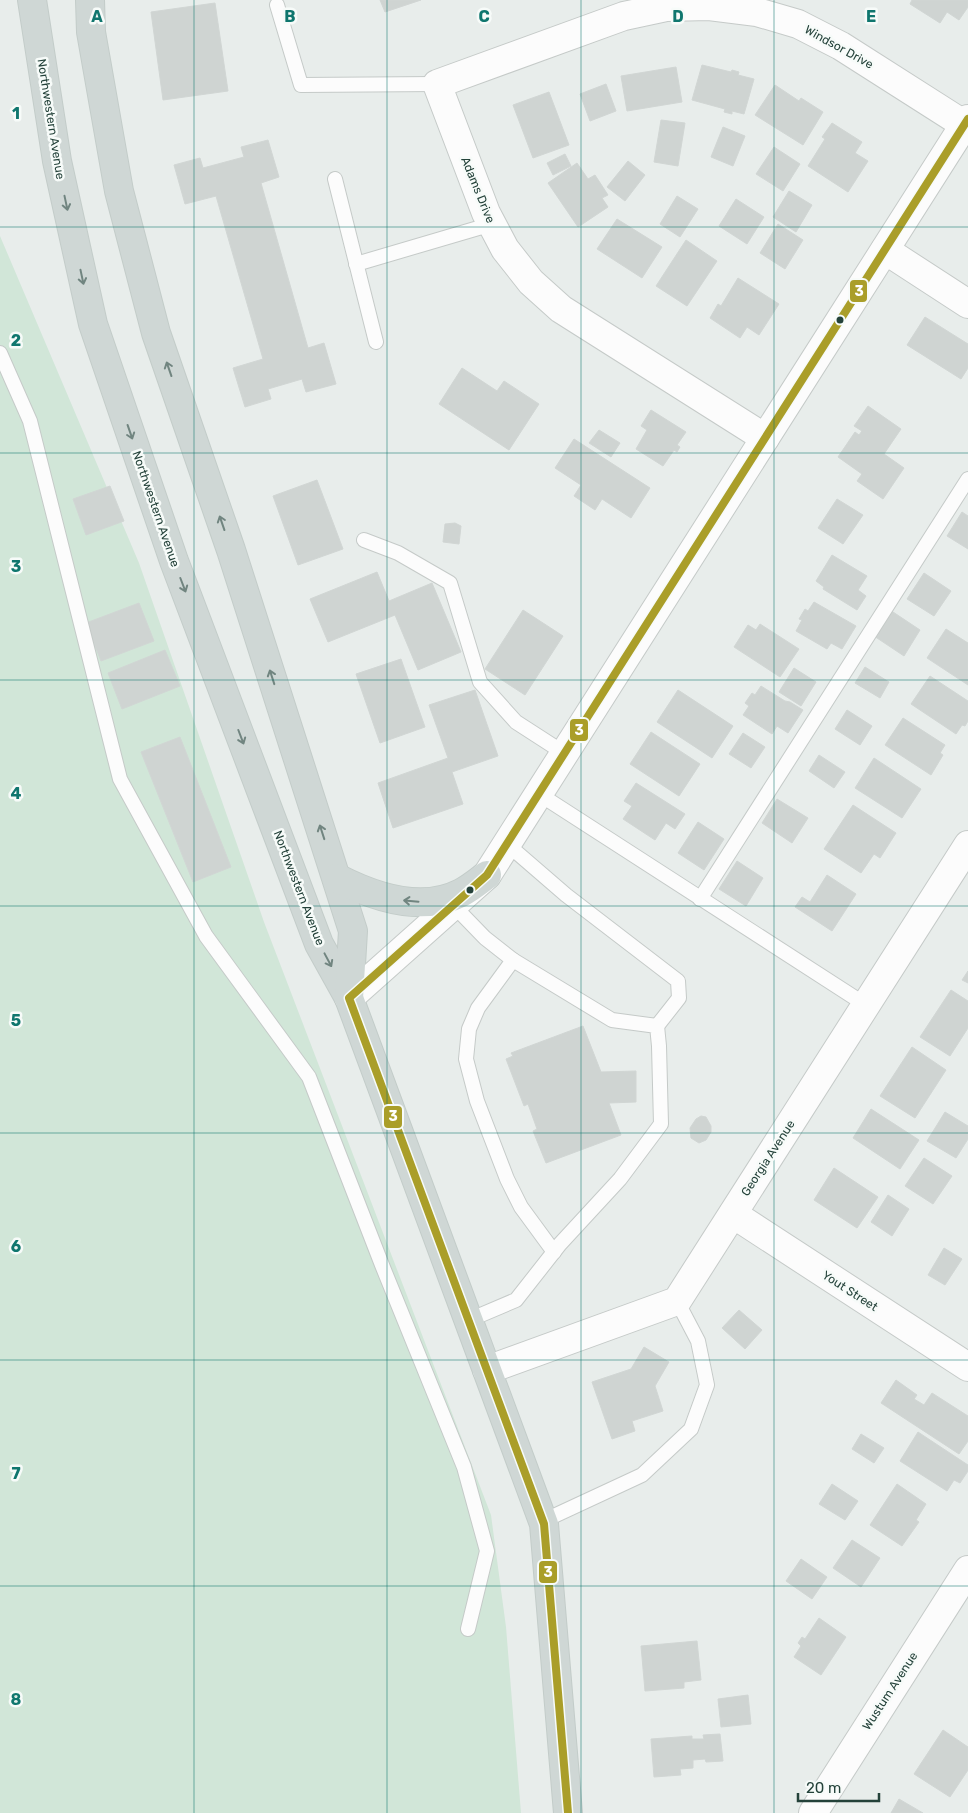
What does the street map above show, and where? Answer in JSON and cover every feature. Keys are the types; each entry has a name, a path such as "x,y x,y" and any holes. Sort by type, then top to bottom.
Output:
{"main road":[{"name":"Northwestern Avenue","path":"32,0 57,161 93,324 174,561 319,944 348,998 543,1521 568,1813"},
{"name":"Northwestern Avenue","path":"90,0 91,32 119,192 156,334 231,550 353,930 348,998"},
{"path":"337,878 356,888 378,895 405,901 432,902 461,893 487,875"}],"street":[{"name":"Windsor Drive","path":"437,84 624,16 666,7 709,6 757,12 798,24 841,46 966,122"},
{"name":"Adams Drive","path":"437,84 486,213 505,249 531,282 562,309 766,438"},
{"path":"348,998 487,875 966,122"},
{"path":"885,250 968,304"},
{"name":"Georgia Avenue","path":"677,1301 968,845"},
{"name":"Yout Street","path":"733,1214 968,1367"},
{"path":"487,1370 677,1301"},
{"name":"Wustum Avenue","path":"813,1813 968,1570"}],"lane":[{"path":"277,5 301,85 437,84"},
{"path":"335,180 376,342"},
{"path":"356,264 492,224"},
{"path":"0,353 30,422 120,779 206,936 309,1078 464,1467 487,1551 468,1629"},
{"path":"700,898 968,479"},
{"path":"364,540 398,554 450,583 480,682 516,722 564,754"},
{"path":"539,794 866,1005"},
{"path":"469,1320 516,1300 554,1252 620,1180 661,1124 660,1046 657,1026 679,998 678,981 566,894 507,844"},
{"path":"453,905 485,938 513,960 612,1020 657,1026"},
{"path":"513,960 478,1008 469,1030 466,1059 476,1101 507,1179 521,1207 554,1252"},
{"path":"543,1521 642,1475 691,1429 707,1385 698,1341 677,1301"}],"green space":[{"path":"0,236 139,563 264,922 491,1515 506,1627 521,1813 0,1813"}],"building":[{"path":"380,0 421,0 385,12"},
{"path":"912,0 968,0 968,7 959,20 947,12 940,23 910,4"},
{"path":"215,3 228,91 163,100 151,12"},
{"path":"702,65 731,72 732,70 739,72 738,75 754,79 744,114 732,111 732,114 724,112 725,109 692,100"},
{"path":"676,67 682,102 627,111 621,76"},
{"path":"606,84 616,111 590,121 580,94"},
{"path":"775,85 799,101 801,98 823,112 803,145 755,115"},
{"path":"549,92 569,145 533,158 513,105"},
{"path":"661,120 685,123 678,166 654,162"},
{"path":"832,123 862,142 855,153 868,161 848,192 808,166 825,139 822,137"},
{"path":"723,127 745,136 733,166 711,157"},
{"path":"268,140 279,177 261,183 308,348 324,343 336,384 306,392 302,379 268,389 271,399 245,407 233,368 263,359 216,196 185,204 174,165 200,158 203,168 244,157 241,147"},
{"path":"774,147 800,164 783,191 756,174"},
{"path":"565,154 571,166 553,175 547,163"},
{"path":"628,161 645,175 625,201 607,187"},
{"path":"577,163 588,179 595,175 608,195 602,198 608,207 578,227 548,183"},
{"path":"789,191 812,205 796,232 773,217"},
{"path":"677,196 698,209 680,237 660,224"},
{"path":"736,199 764,217 747,244 719,226"},
{"path":"617,219 662,247 642,278 597,249"},
{"path":"778,224 803,240 785,269 760,253"},
{"path":"686,240 717,261 687,306 656,286"},
{"path":"738,278 779,304 759,335 747,327 740,338 710,318 718,304 721,306"},
{"path":"925,317 968,344 968,368 961,379 907,345"},
{"path":"462,368 497,391 504,381 539,404 509,450 439,404"},
{"path":"868,406 901,429 884,454 904,468 883,499 857,481 862,474 838,457 855,432 859,435 862,431 854,426"},
{"path":"651,410 686,432 677,445 680,447 677,452 674,450 663,466 636,449 647,430 641,426"},
{"path":"599,430 620,443 611,457 589,443"},
{"path":"574,439 650,488 631,518 602,499 595,510 574,496 581,485 555,468"},
{"path":"317,480 343,549 298,565 273,496"},
{"path":"110,486 124,521 86,535 73,499"},
{"path":"837,499 863,515 843,544 818,528"},
{"path":"962,512 968,516 968,549 947,536"},
{"path":"455,523 461,526 459,544 443,542 445,524"},
{"path":"832,555 867,576 858,590 866,596 857,610 823,589 824,587 816,581"},
{"path":"377,572 389,601 432,583 461,652 418,670 395,615 328,642 310,599"},
{"path":"924,573 951,591 934,616 907,599"},
{"path":"814,602 856,626 842,649 831,643 827,649 796,631 802,620 799,619 805,609 808,611"},
{"path":"139,603 154,641 101,661 86,623"},
{"path":"523,610 563,636 525,695 485,669"},
{"path":"890,610 920,630 904,656 874,636"},
{"path":"760,624 799,649 780,677 734,647 748,625 756,630"},
{"path":"946,629 968,643 968,685 927,658"},
{"path":"165,650 180,686 122,709 108,673"},
{"path":"401,659 425,727 380,743 356,674"},
{"path":"865,667 889,682 880,698 855,683"},
{"path":"794,668 816,682 801,706 779,692"},
{"path":"930,676 968,701 968,721 965,726 962,725 956,734 911,704"},
{"path":"761,686 803,710 788,733 777,726 772,734 743,715 749,706 745,703 752,693 755,695"},
{"path":"475,690 498,756 452,772 463,804 393,828 378,783 448,758 429,705"},
{"path":"678,690 733,726 712,758 657,722"},
{"path":"847,710 872,726 860,745 835,729"},
{"path":"903,718 945,745 940,753 943,755 931,775 885,745"},
{"path":"651,732 700,764 679,796 630,764"},
{"path":"743,733 765,747 751,768 729,754"},
{"path":"180,737 231,867 193,882 141,752"},
{"path":"819,755 845,772 834,788 809,771"},
{"path":"874,758 921,789 902,818 855,788"},
{"path":"636,783 685,814 675,829 666,823 655,840 623,819 632,806 624,801"},
{"path":"777,799 808,818 792,843 762,823"},
{"path":"853,805 896,833 880,858 874,854 861,873 824,849"},
{"path":"698,822 724,839 704,870 678,853"},
{"path":"737,861 763,878 746,906 719,889"},
{"path":"827,875 856,894 832,931 795,907 802,897 810,902"},
{"path":"968,971 968,983 962,980"},
{"path":"951,990 968,1001 968,1028 950,1056 920,1037"},
{"path":"583,1026 601,1072 636,1071 636,1102 609,1103 621,1135 546,1163 533,1131 537,1129 528,1104 524,1106 506,1059 513,1056 511,1053"},
{"path":"912,1047 946,1070 915,1118 880,1096"},
{"path":"871,1109 919,1140 900,1169 853,1138"},
{"path":"945,1112 968,1126 968,1139 956,1158 927,1141"},
{"path":"701,1116 706,1117 711,1126 711,1132 706,1140 699,1143 691,1138 690,1128 696,1119"},
{"path":"924,1158 952,1176 933,1204 905,1186"},
{"path":"834,1168 878,1197 857,1228 814,1200"},
{"path":"888,1195 909,1209 892,1236 871,1222"},
{"path":"944,1248 962,1259 945,1285 928,1275"},
{"path":"739,1310 762,1330 745,1349 722,1328"},
{"path":"644,1347 669,1362 655,1386 663,1411 632,1421 635,1431 612,1439 592,1382 631,1369"},
{"path":"896,1380 917,1395 914,1399 924,1405 932,1393 968,1416 968,1441 959,1454 881,1403"},
{"path":"918,1432 968,1465 968,1471 960,1483 954,1480 947,1491 900,1461"},
{"path":"861,1434 884,1448 874,1463 852,1449"},
{"path":"832,1484 858,1501 845,1520 819,1504"},
{"path":"897,1484 926,1504 916,1520 919,1522 902,1546 870,1525"},
{"path":"852,1540 880,1558 861,1587 833,1568"},
{"path":"801,1559 827,1577 812,1599 786,1581"},
{"path":"819,1618 846,1637 821,1675 794,1657 801,1646 798,1643 802,1637 805,1639"},
{"path":"697,1641 701,1680 684,1682 684,1688 645,1691 641,1646"},
{"path":"748,1695 751,1724 721,1727 718,1699"},
{"path":"943,1730 968,1747 968,1770 950,1797 914,1774"},
{"path":"720,1734 723,1761 706,1762 705,1759 693,1760 693,1768 680,1769 681,1775 654,1777 651,1739 692,1736 692,1739 704,1739 703,1735"},
{"path":"899,1799 923,1813 891,1813"}],"transit line":[{"name":"3","path":"568,1813 544,1524 349,998 487,875 968,119"}]}
